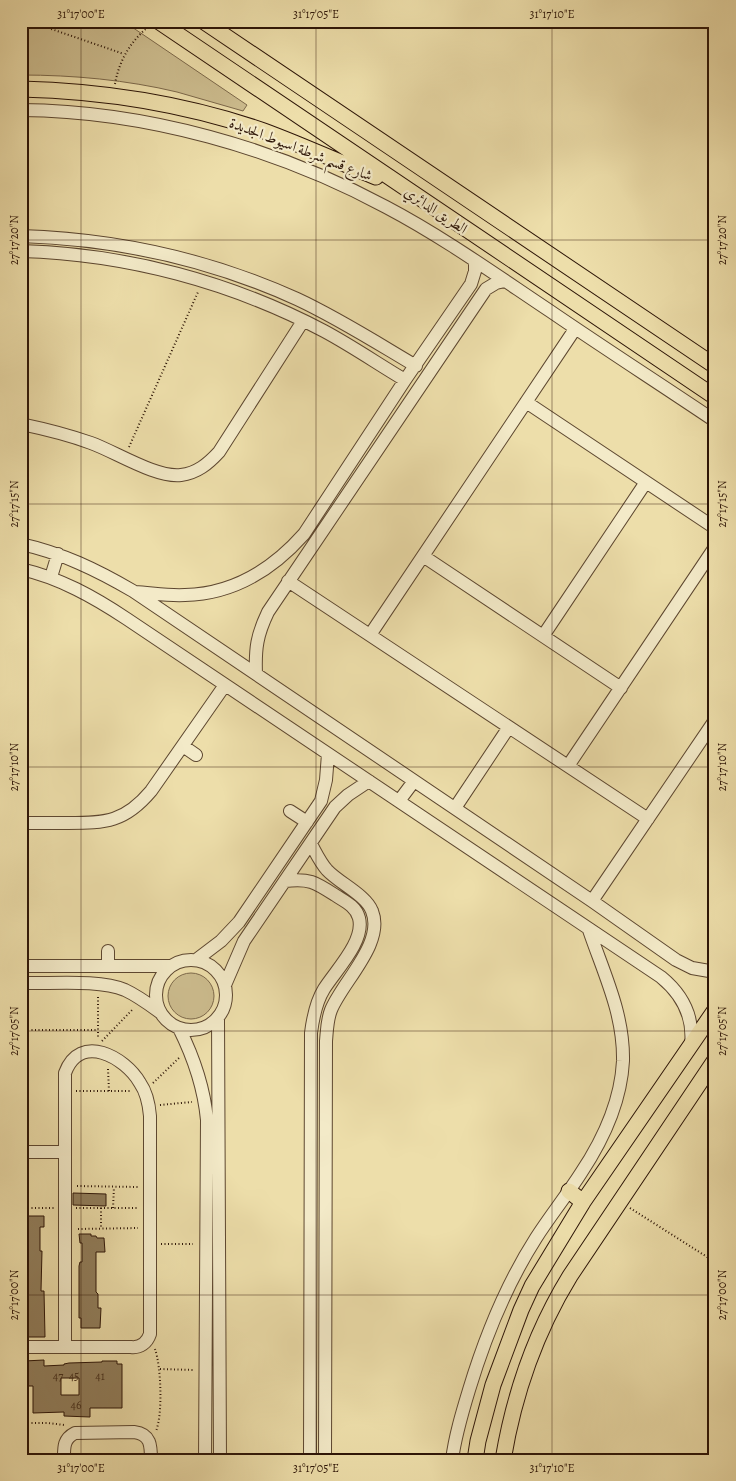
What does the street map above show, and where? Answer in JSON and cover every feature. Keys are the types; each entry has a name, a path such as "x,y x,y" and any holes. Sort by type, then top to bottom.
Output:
{"main road":[{"name":"الطريق الدائري","path":"203,21 715,366"},
{"name":"الطريق الدائري","path":"155,23 715,397"},
{"name":"شارع قسم شرطة اسيوط الجديدة","path":"21,89 80,92 115,97 176,107 219,118 303,146 402,187"},
{"path":"475,1460 478,1441 493,1385 521,1310 536,1279 583,1202 715,1010"},
{"path":"504,1460 512,1413 520,1385 546,1318 570,1276 715,1060"},
{"path":"569,1191 583,1202"}],"street":[{"path":"21,110 78,113 129,119 171,127 246,148 316,174 417,224 476,261 715,421"},
{"path":"21,236 68,238 127,247 213,267 270,288 325,313 416,366"},
{"path":"124,263 127,247"},
{"path":"21,251 57,253 124,263 203,280 262,302 303,321 405,380"},
{"path":"133,592 186,595 205,594 224,589 260,574 290,550 304,534 473,280 476,261"},
{"path":"473,280 486,289"},
{"path":"256,674 255,653 257,639 268,612 486,289 496,283 505,281"},
{"path":"21,424 75,438 164,474 180,475 195,472 208,464 219,452 303,321"},
{"path":"370,635 575,329"},
{"path":"526,402 715,528"},
{"path":"543,636 646,482"},
{"path":"21,544 58,554 96,571 133,592 414,780 662,950 692,968 700,971 715,972"},
{"path":"568,766 715,547"},
{"path":"51,577 58,554"},
{"path":"423,556 621,688"},
{"path":"21,569 51,577 109,607 648,969 669,984 682,999 692,1026 691,1045"},
{"path":"288,581 648,819"},
{"path":"21,823 94,823 104,822 124,815 142,802 225,685"},
{"path":"592,901 715,720"},
{"path":"455,808 509,727"},
{"path":"182,746 196,754"},
{"path":"196,960 220,941 239,922 321,801 326,780 328,754"},
{"path":"399,801 414,780"},
{"path":"225,985 244,941 341,800 370,781"},
{"path":"290,811 307,822"},
{"path":"312,844 326,869 359,896 372,910 375,931 371,943 337,997 331,1011 326,1033 325,1460"},
{"path":"285,881 303,879 332,893 354,908 359,917 360,927 359,935 353,946 317,1003 311,1032 310,1460"},
{"path":"452,1460 463,1410 490,1327 509,1286 536,1238 590,1160 608,1124 619,1090 623,1062 622,1030 616,1006 589,930"},
{"path":"648,969 662,950"},
{"path":"108,952 108,966"},
{"path":"21,983 98,984 125,990 161,1013 172,1024 179,1028 190,1030 200,1029 210,1024 218,1017 226,1002 225,985 217,971 211,966 196,960 178,962 171,966 164,972 156,988 156,997 161,1013"},
{"path":"21,966 171,966"},
{"path":"46,966 46,984"},
{"path":"218,1017 220,1460"},
{"path":"179,1028 199,1074 207,1120 205,1460"},
{"path":"21,1347 65,1347 135,1347 143,1344 148,1338 151,1328 149,1106 141,1083 130,1069 124,1063 108,1054 98,1052 83,1053 76,1057 71,1061 65,1073 65,1347"},
{"path":"21,1152 65,1152"},
{"path":"205,1335 220,1335"},
{"path":"64,1460 66,1441 71,1435 79,1433 139,1432 149,1441 151,1460"}],"path":[{"path":"28,21 124,54"},
{"path":"115,97 117,75 124,54 138,35 155,23"},
{"path":"125,457 203,280"},
{"path":"98,984 98,1044 142,1000"},
{"path":"21,1030 98,1030"},
{"path":"64,1091 144,1091 189,1049"},
{"path":"108,1054 109,1091"},
{"path":"149,1106 205,1101"},
{"path":"65,1186 150,1187"},
{"path":"114,1187 114,1208"},
{"path":"620,1201 715,1262"},
{"path":"21,1208 150,1208"},
{"path":"101,1208 101,1228"},
{"path":"65,1229 150,1228"},
{"path":"150,1244 206,1244"},
{"path":"148,1338 156,1353 160,1369 159,1421 149,1441"},
{"path":"160,1369 205,1371"},
{"path":"21,1423 59,1424 79,1433"}],"shaded area":[{"path":"21,21 123,21 247,105 243,111 177,92 119,81 80,77 21,75"},
{"path":"186,973 196,973 208,979 213,987 213,1005 208,1013 200,1018 186,1019 178,1016 171,1009 168,1001 168,991 171,983 178,976"}],"building":[{"path":"73,1193 106,1194 106,1206 73,1205"},
{"path":"24,1216 44,1216 44,1227 40,1227 40,1251 42,1251 41,1291 44,1291 45,1337 21,1337 22,1294 24,1290 22,1253 24,1253"},
{"path":"79,1234 91,1234 91,1236 96,1236 97,1238 104,1238 105,1252 96,1252 96,1292 98,1294 98,1308 101,1308 100,1328 81,1328 81,1318 79,1318 79,1266 80,1262 82,1262 82,1243 80,1243"},
{"path":"44,1360 44,1366 117,1361 117,1364 122,1364 122,1408 90,1408 90,1417 64,1416 64,1412 33,1413 33,1386 27,1386 27,1383 25,1383 24,1361","holes":["61,1378 79,1378 79,1395 61,1395"]}]}
